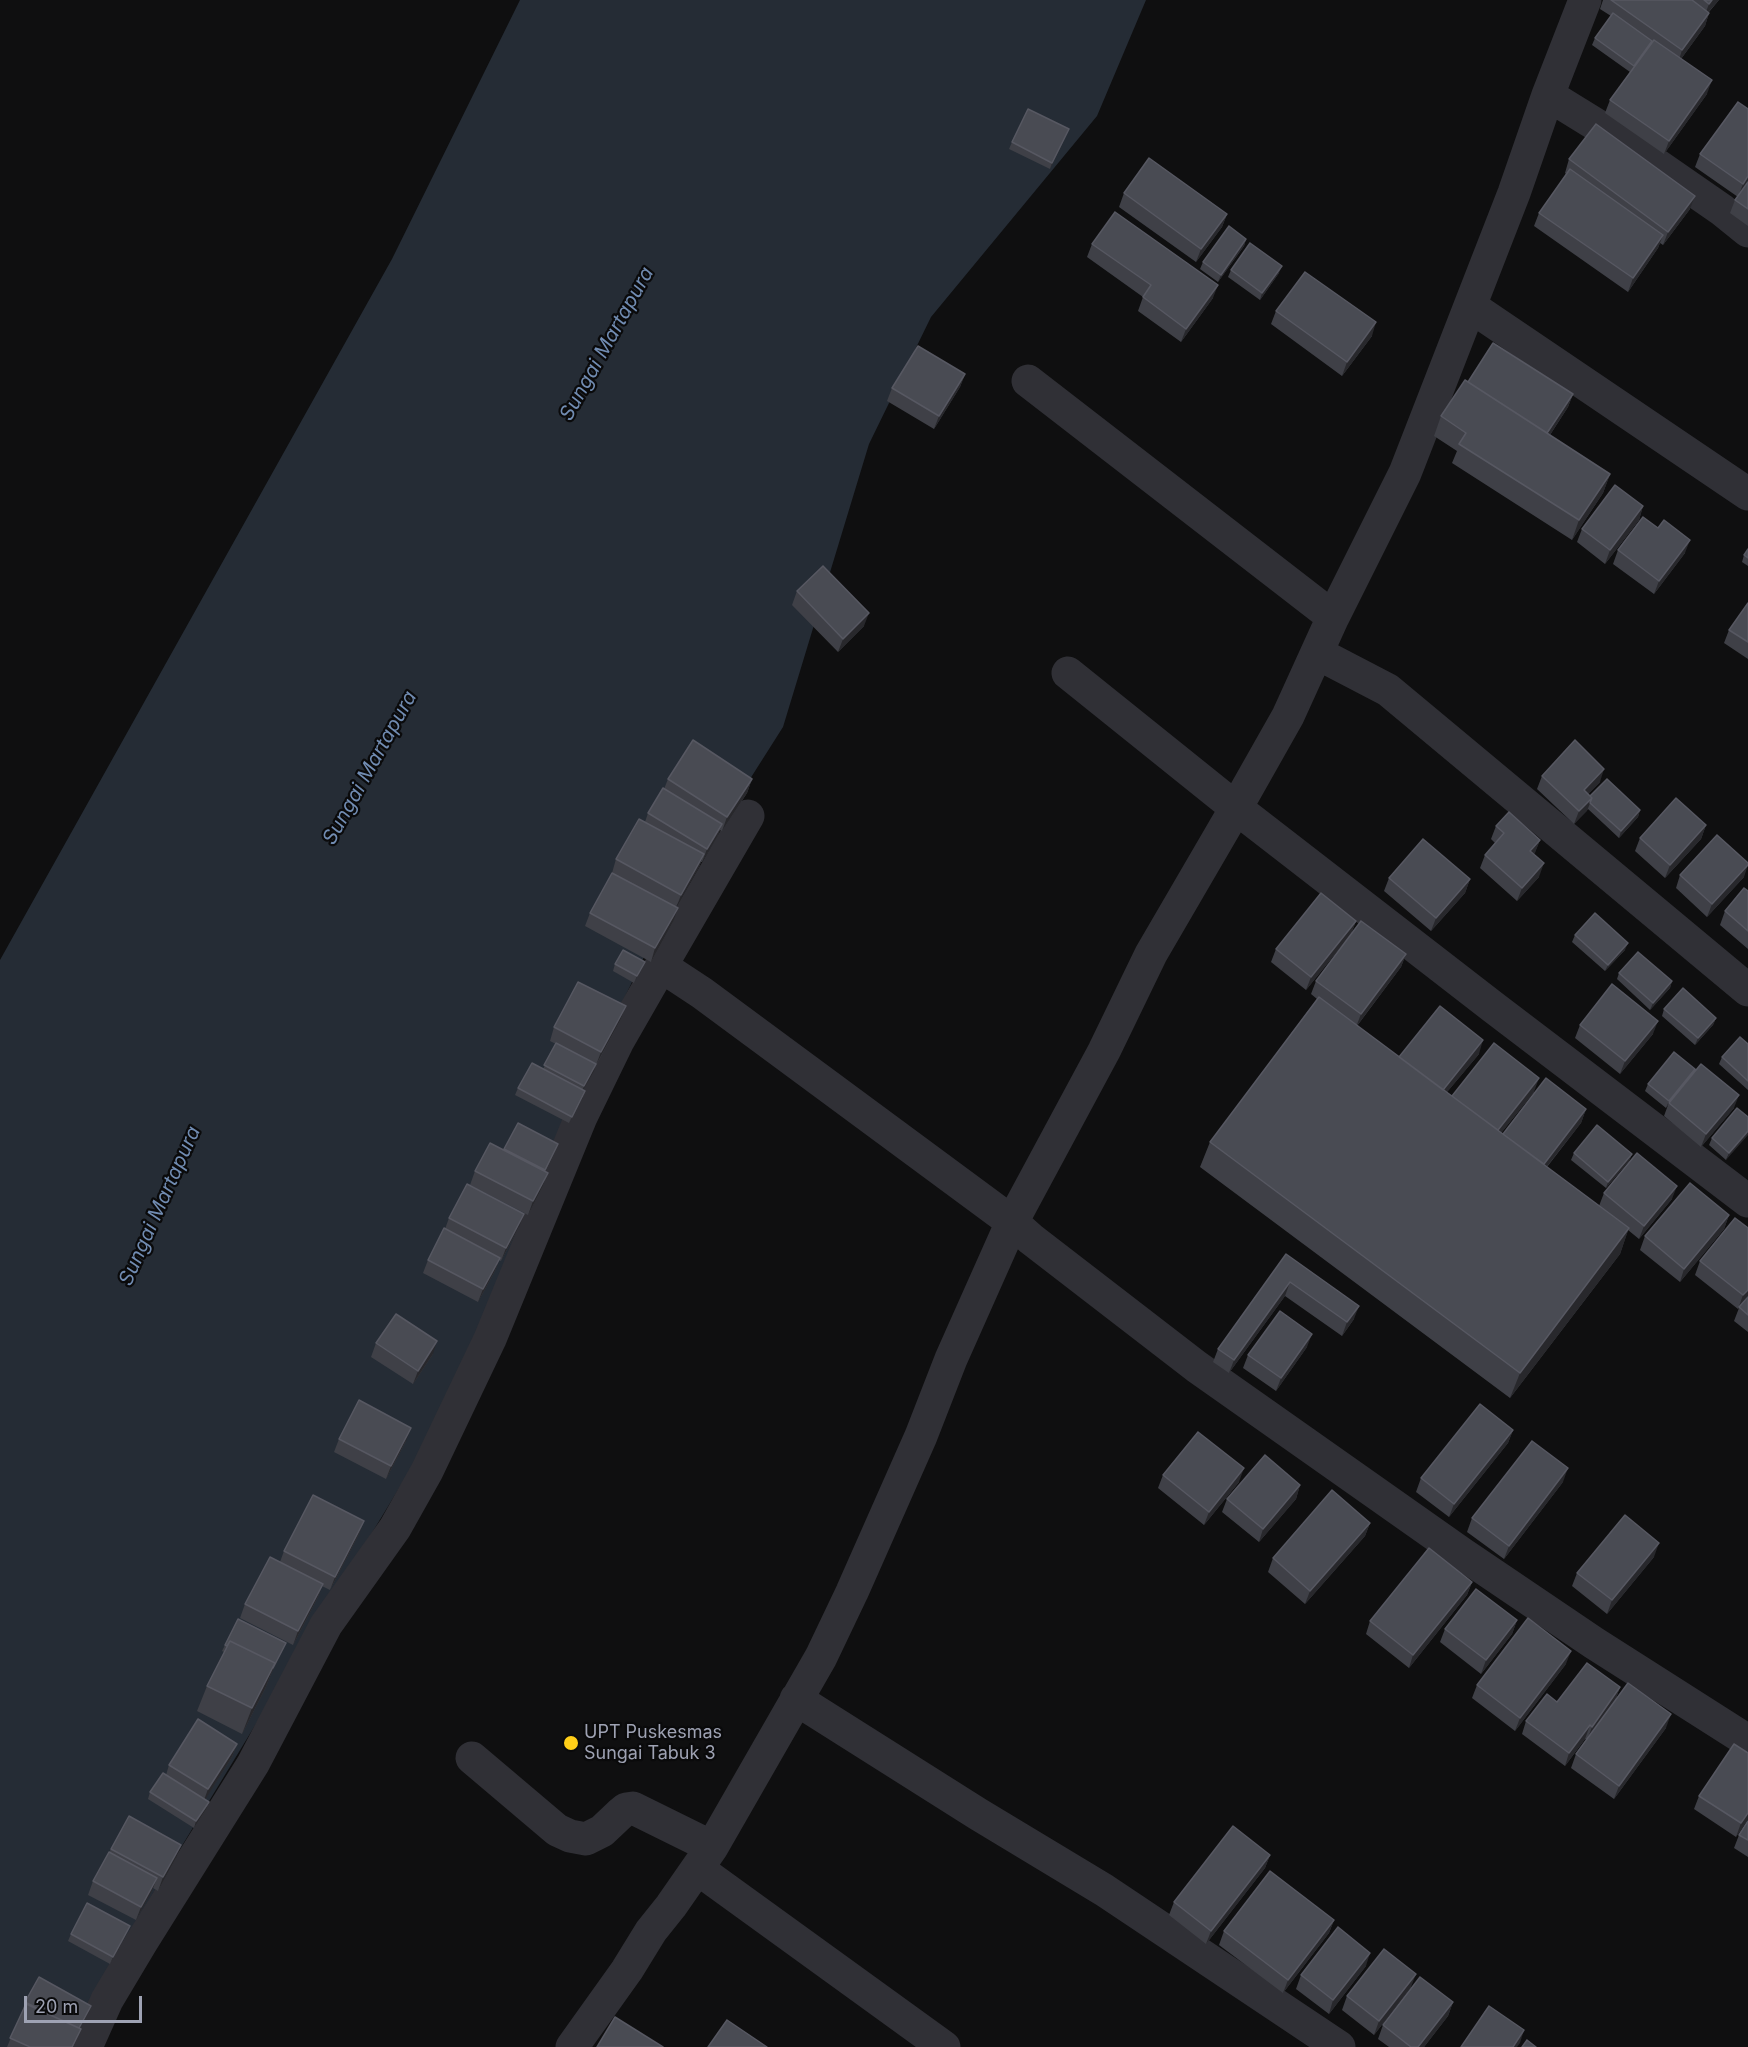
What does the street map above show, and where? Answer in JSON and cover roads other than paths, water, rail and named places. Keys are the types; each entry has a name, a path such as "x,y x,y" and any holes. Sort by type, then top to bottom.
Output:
{"street":[{"path":"572,2047 627,1970 651,1931 705,1858 821,1657 921,1436 951,1359 1012,1222 1104,1051 1151,954 1288,716 1333,617 1405,473 1514,193 1548,95 1585,0"},
{"path":"1548,95 1621,140 1722,210 1748,231"},
{"path":"1470,306 1748,494"},
{"path":"1028,381 1333,617"},
{"path":"1317,653 1388,690 1748,990"},
{"path":"1068,673 1236,808 1492,1007 1748,1201"},
{"path":"86,2047 107,2000 254,1764 326,1625 395,1528 427,1471 490,1339 581,1118 618,1041 748,816"},
{"path":"661,966 702,993 1012,1222 1197,1367 1442,1540 1594,1643 1748,1741"},
{"path":"796,1699 978,1814 1104,1890 1297,2036 1339,2047"},
{"path":"472,1758 557,1830 570,1836 586,1839 602,1832 626,1809 633,1808 705,1858 944,2047"}],"water":[{"name":"Sungai Martapura","path":"520,0 1146,0 1097,116 931,317 869,444 783,727 665,913 577,1097 477,1342 418,1457 115,1956 66,2047 0,2047 0,960 392,259"}],"place":[{"name":"UPT Puskesmas Sungai Tabuk 3","path":"571,1743"}]}
